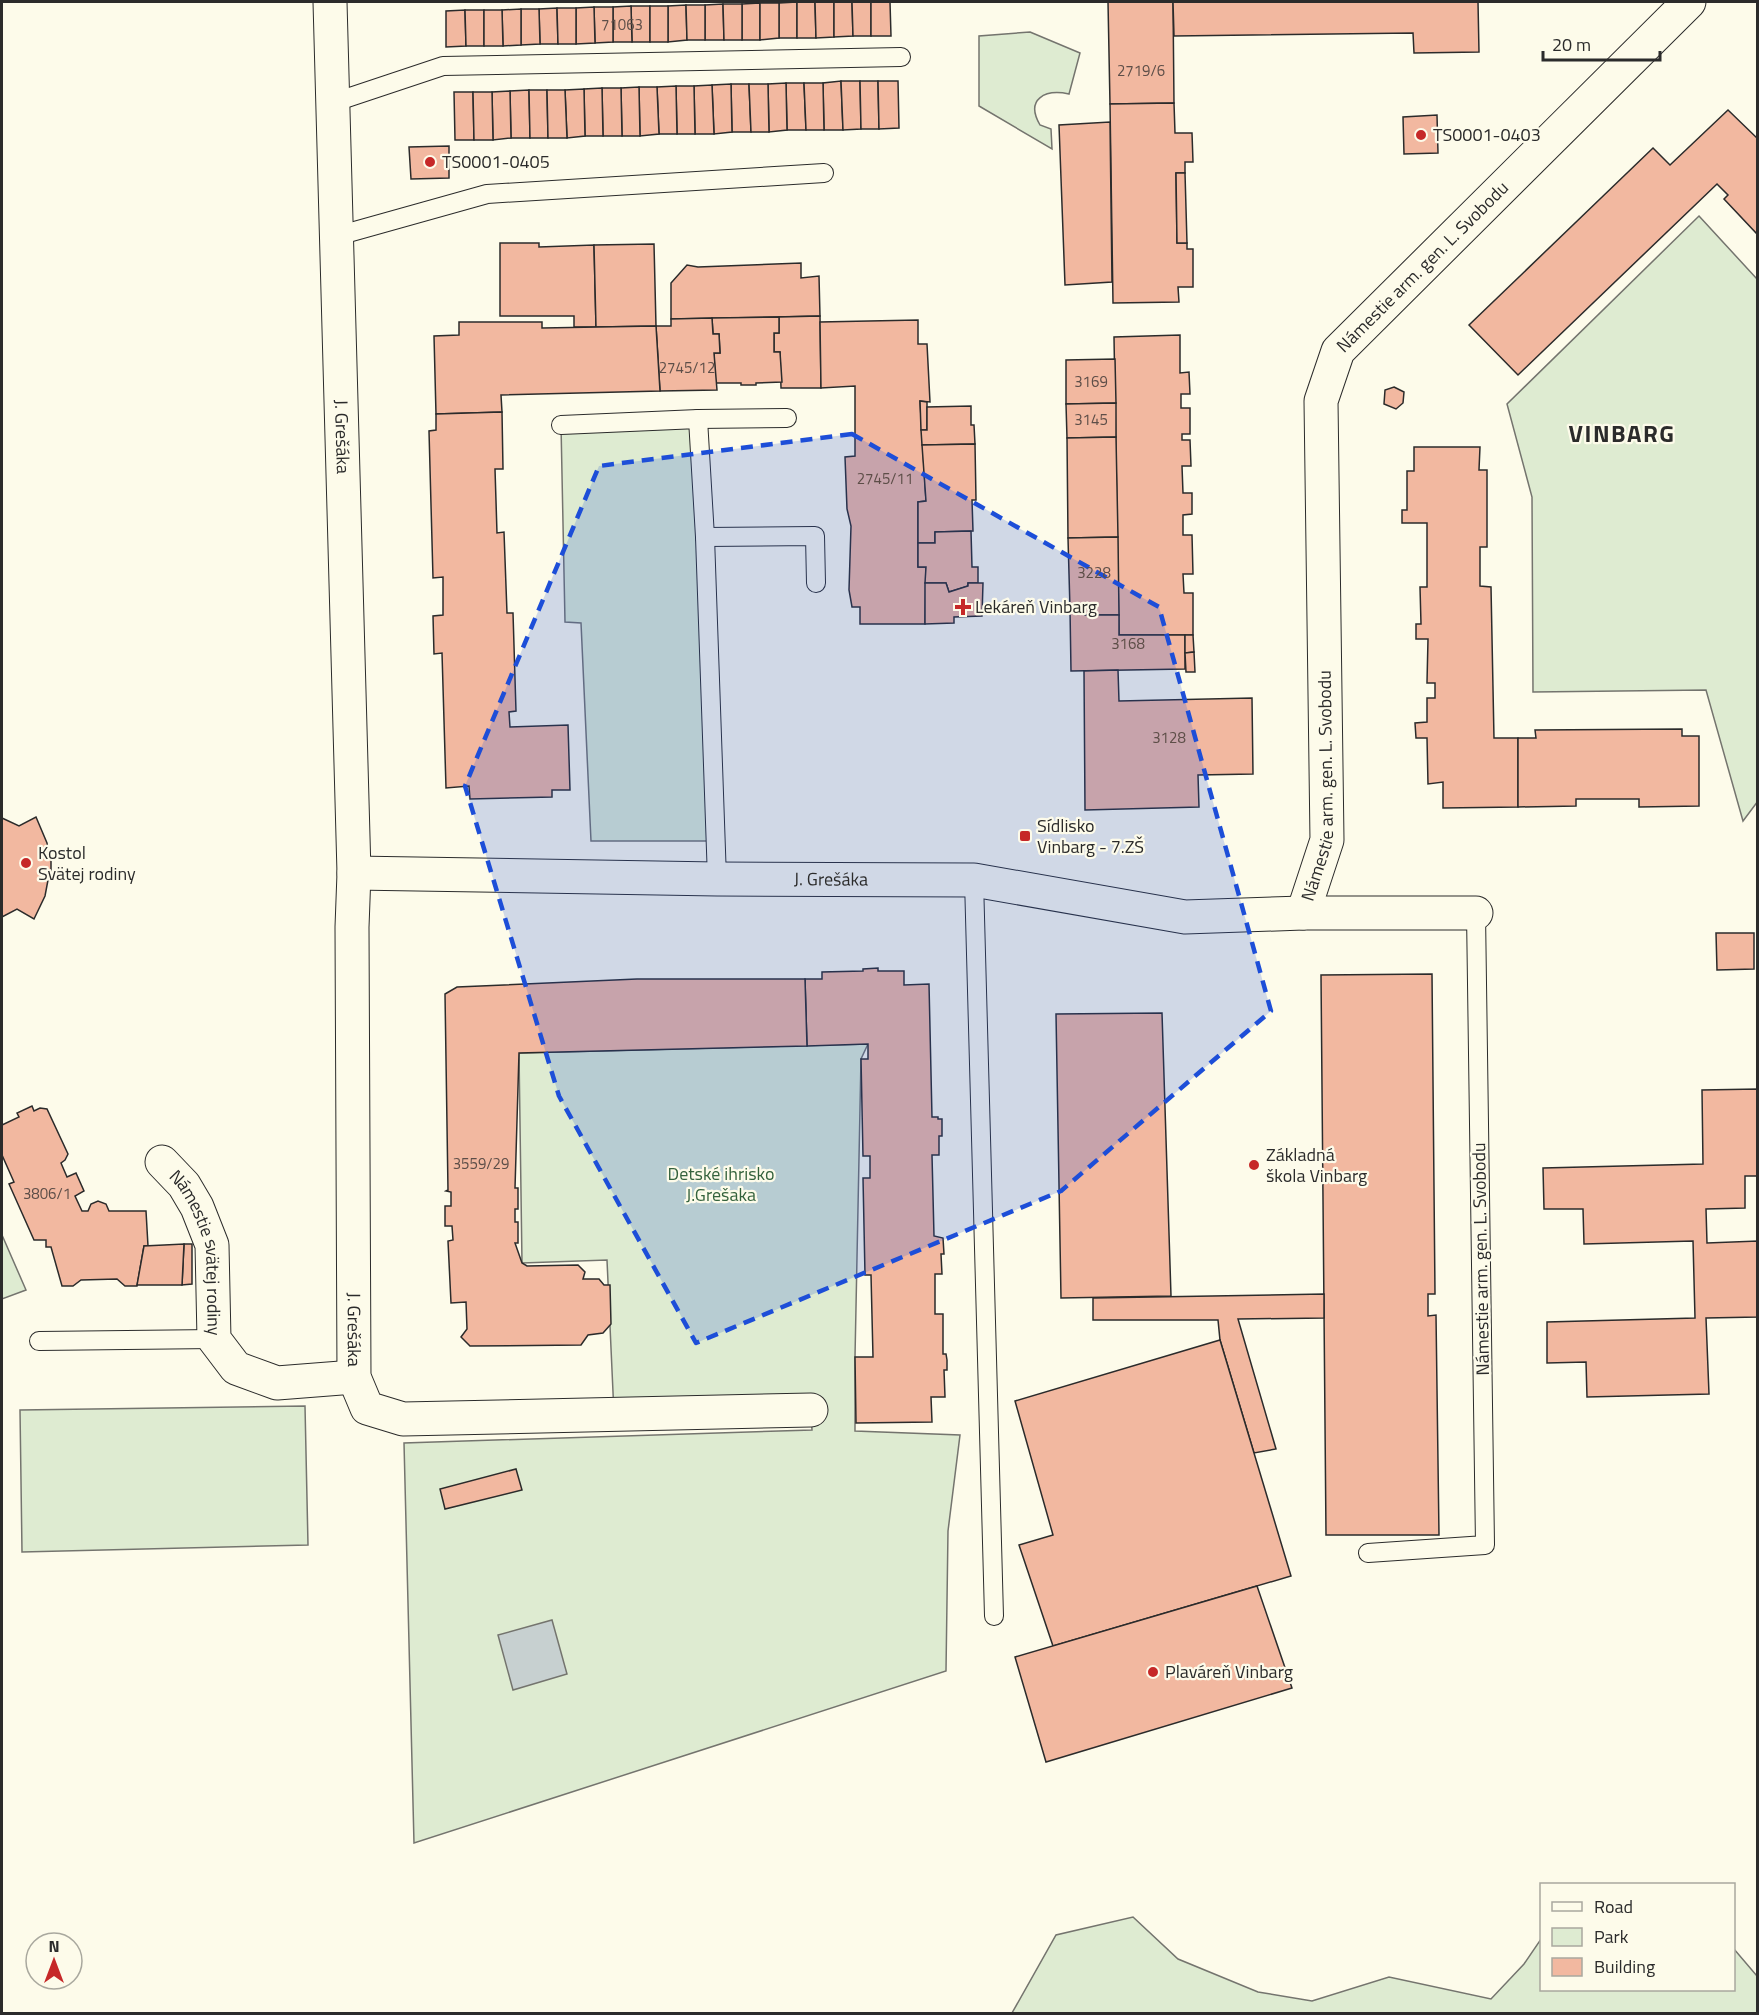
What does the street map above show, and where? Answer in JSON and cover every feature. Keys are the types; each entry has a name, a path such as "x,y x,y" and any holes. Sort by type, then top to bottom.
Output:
{"street":[{"name":"J. Grešáka","path":"330,2 354,873 352,927 354,1377 367,1408 403,1419 811,1410"},
{"name":"Námestie arm. gen. L. Svobodu","path":"1476,913 1303,913 1327,840 1321,401 1338,351 1689,2"},
{"name":"J. Grešáka","path":"354,873 717,879 974,880 1185,916 1303,913"},
{"name":"Námestie svätej rodiny","path":"162,1162 184,1185 197,1207 212,1245 214,1339 236,1368 277,1383 354,1377"}],"lane":[{"path":"332,103 443,66 901,57"},
{"path":"337,236 487,194 824,173"},
{"path":"561,425 787,418"},
{"path":"698,420 705,537 717,879"},
{"path":"705,537 815,536 816,583"},
{"path":"974,880 994,1616"},
{"name":"Námestie arm. gen. L. Svobodu","path":"1368,1553 1485,1545 1476,913"},
{"path":"39,1341 214,1339"}],"highlighted area":[{"path":"852,434 1159,607 1271,1011 1061,1191 696,1343 559,1096 465,786 599,466"}],"green space":[{"path":"1030,32 1080,53 1069,94 1052,93 1036,102 1036,116 1040,125 1051,129 1052,149 979,106 979,36"},
{"path":"1699,216 1757,279 1758,801 1743,821 1706,690 1533,692 1532,497 1507,404"},
{"path":"698,419 716,841 591,841 581,623 565,622 561,425"},
{"name":"Detské ihrisko J.Grešaka","path":"868,1044 861,1059 855,1431 960,1435 948,1531 946,1671 414,1843 404,1443 812,1430 811,1411 614,1414 607,1260 522,1263 519,1053"},
{"path":"2,1235 26,1290 2,1299"},
{"path":"305,1406 308,1545 22,1552 20,1410"},
{"path":"1133,1917 1178,1959 1258,1992 1312,2001 1389,1977 1491,1999 1524,1964 1540,1940 1540,1991 1735,1991 1735,1950 1757,1976 1757,2013 1012,2013 1056,1935"}],"shaded area":[{"path":"552,1620 567,1674 513,1690 498,1635"}],"building":[{"path":"797,2 797,38 779,38 779,3"},
{"path":"797,2 815,2 816,38 797,38"},
{"path":"815,2 834,2 834,37 816,38"},
{"path":"834,2 852,2 853,36 834,37"},
{"path":"852,2 871,2 871,36 853,36"},
{"path":"871,2 890,2 891,36 871,36"},
{"path":"1108,2 1173,2 1174,103 1110,104"},
{"path":"1173,2 1478,2 1479,52 1414,53 1413,33 1174,36"},
{"path":"760,3 760,40 742,40 742,4"},
{"path":"760,3 779,3 779,38 760,40"},
{"path":"723,4 724,40 705,40 705,5"},
{"path":"723,4 742,4 742,40 724,40"},
{"path":"686,5 687,40 668,42 668,6"},
{"path":"686,5 705,5 705,40 687,40"},
{"path":"631,6 650,6 650,42 632,42"},
{"path":"631,6 632,42 613,42 613,7"},
{"path":"650,6 668,6 668,42 650,42"},
{"path":"594,7 613,7 613,42 595,43"},
{"path":"594,7 595,43 576,44 576,8"},
{"path":"557,8 558,44 540,44 539,9"},
{"path":"557,8 576,8 576,44 558,44"},
{"path":"521,9 539,9 540,44 521,45"},
{"path":"521,9 521,45 503,46 502,10"},
{"path":"465,10 466,46 446,47 446,11"},
{"path":"465,10 484,10 484,46 466,46"},
{"path":"484,10 502,10 503,46 484,46"},
{"path":"841,81 843,130 824,130 823,83"},
{"path":"841,81 860,81 861,129 843,130"},
{"path":"860,81 878,81 879,129 861,129"},
{"path":"878,81 898,81 899,128 879,129"},
{"path":"786,83 804,83 806,130 787,130"},
{"path":"786,83 787,130 769,132 768,84"},
{"path":"804,83 823,83 824,130 806,130"},
{"path":"731,84 749,84 751,132 732,132"},
{"path":"731,84 732,132 714,134 712,85"},
{"path":"749,84 768,84 769,132 751,132"},
{"path":"712,85 714,134 695,134 694,86"},
{"path":"676,86 694,86 695,134 677,134"},
{"path":"676,86 677,134 659,134 657,87"},
{"path":"639,87 657,87 659,134 640,136"},
{"path":"639,87 640,136 622,136 621,88"},
{"path":"602,88 621,88 622,136 603,136"},
{"path":"602,88 603,136 585,136 584,89"},
{"path":"584,89 585,136 567,138 565,90"},
{"path":"529,90 530,138 511,138 510,91"},
{"path":"529,90 547,90 548,138 530,138"},
{"path":"547,90 565,90 567,138 548,138"},
{"path":"510,91 511,138 493,140 492,92"},
{"path":"454,92 473,92 474,140 455,140"},
{"path":"473,92 492,92 493,140 474,140"},
{"path":"1174,103 1175,133 1192,133 1193,162 1185,162 1185,173 1176,173 1177,243 1187,243 1187,249 1193,249 1193,287 1178,287 1179,302 1113,303 1110,104"},
{"path":"1728,110 1758,139 1758,235 1724,199 1728,195 1717,184 1518,375 1469,325 1653,148 1670,165"},
{"name":"TS0001-0403","path":"1437,115 1438,153 1404,154 1403,117"},
{"path":"1110,122 1112,282 1065,285 1059,125"},
{"name":"TS0001-0405","path":"449,146 449,178 411,179 409,147"},
{"path":"1176,173 1185,173 1187,243 1177,243"},
{"path":"500,243 539,243 539,247 594,245 596,327 574,327 574,316 500,316"},
{"path":"654,244 656,326 596,327 594,245"},
{"path":"801,263 801,278 819,276 820,316 671,319 671,283 687,265 698,267"},
{"path":"820,316 821,388 781,388 780,352 774,352 774,333 779,333 779,317"},
{"path":"779,317 779,333 774,333 774,352 780,352 782,382 756,383 756,385 715,383 714,353 720,353 719,334 713,334 712,318"},
{"path":"712,318 713,334 719,334 720,353 714,353 717,390 660,391 656,326 671,326 671,319"},
{"path":"918,320 918,344 927,344 930,402 920,401 926,501 918,502 918,567 926,567 925,624 860,624 860,607 852,607 849,590 851,526 847,509 845,457 855,456 855,386 821,388 820,322"},
{"path":"459,322 542,322 542,328 656,326 660,391 501,395 502,412 436,414 434,336 459,335"},
{"path":"1180,335 1180,373 1189,372 1190,394 1181,394 1181,408 1190,408 1190,434 1182,434 1182,440 1190,440 1191,466 1182,466 1183,493 1192,493 1192,514 1183,515 1183,535 1192,535 1193,574 1183,574 1184,593 1193,593 1193,635 1119,635 1114,337"},
{"path":"1115,359 1116,403 1066,404 1066,360"},
{"path":"1394,387 1404,392 1403,403 1396,409 1384,404 1385,390"},
{"path":"920,401 927,402 927,430 921,430"},
{"path":"1116,403 1116,437 1067,438 1066,404"},
{"path":"971,406 971,425 974,425 975,444 922,445 921,430 927,430 927,407"},
{"path":"502,412 503,469 495,469 497,533 504,532 507,613 513,613 516,711 509,712 510,727 568,725 570,790 552,790 552,797 470,799 469,786 446,788 442,653 434,654 433,616 443,615 443,577 433,578 429,431 436,430 436,414"},
{"path":"1116,437 1118,537 1068,538 1067,438"},
{"path":"975,444 976,500 972,500 973,531 935,532 935,543 918,543 918,502 926,501 922,445"},
{"path":"1414,447 1480,447 1479,470 1487,470 1487,547 1480,547 1480,586 1491,587 1494,738 1518,738 1518,807 1443,808 1443,782 1428,784 1427,738 1416,738 1415,723 1427,722 1427,698 1435,698 1435,683 1427,683 1428,639 1416,639 1416,624 1421,624 1420,587 1427,587 1427,523 1402,523 1402,510 1407,510 1407,471 1414,471"},
{"path":"971,531 972,567 978,567 978,583 968,583 968,586 949,592 946,583 925,583 926,567 918,567 918,543 935,543 935,532"},
{"path":"1118,537 1119,615 1085,615 1084,609 1070,609 1068,538"},
{"path":"925,583 946,583 949,592 968,586 968,583 983,583 982,616 954,617 954,623 925,624"},
{"path":"1070,609 1084,609 1085,615 1119,615 1119,635 1185,635 1185,669 1071,671"},
{"path":"1185,635 1193,635 1194,652 1185,653"},
{"path":"1194,652 1195,672 1186,672 1185,653"},
{"path":"1118,670 1119,701 1252,698 1253,774 1198,775 1199,807 1085,810 1084,671"},
{"path":"1682,729 1682,736 1699,736 1699,806 1639,807 1639,799 1576,799 1576,806 1518,807 1518,738 1536,738 1535,730"},
{"name":"Kostol Svätej rodiny","path":"36,817 51,857 51,881 48,880 45,896 34,919 17,909 2,917 2,818 19,826"},
{"path":"1716,933 1754,933 1754,969 1717,970"},
{"path":"878,968 878,971 904,971 904,985 929,984 932,1117 942,1119 939,1155 932,1155 934,1236 943,1238 944,1254 941,1254 942,1274 935,1274 935,1314 943,1314 943,1354 946,1354 947,1360 947,1370 944,1370 945,1397 931,1397 932,1422 856,1423 855,1357 873,1357 871,1275 865,1275 863,1178 870,1178 870,1156 863,1156 861,1059 868,1059 868,1044 807,1046 805,979 822,979 822,972 863,971 863,969"},
{"path":"1432,974 1435,1294 1428,1294 1428,1316 1436,1315 1439,1535 1326,1535 1321,975"},
{"path":"637,979 805,979 807,1046 519,1053 515,1188 518,1188 518,1209 515,1209 515,1222 518,1222 518,1243 515,1243 522,1263 527,1266 578,1265 585,1272 583,1279 599,1279 604,1285 610,1285 611,1324 603,1333 588,1335 581,1345 470,1346 461,1337 467,1329 466,1302 451,1303 448,1241 453,1240 452,1226 445,1226 445,1206 451,1206 451,1192 446,1191 448,1190 445,994 457,987"},
{"path":"1162,1013 1171,1296 1061,1298 1056,1014"},
{"path":"1758,1089 1758,1176 1745,1176 1745,1208 1706,1209 1707,1243 1758,1241 1758,1317 1706,1318 1709,1394 1587,1397 1586,1362 1547,1363 1547,1322 1695,1318 1693,1241 1584,1244 1583,1209 1544,1209 1543,1168 1703,1164 1702,1090"},
{"path":"32,1106 34,1111 40,1108 47,1109 68,1154 61,1163 67,1177 76,1173 84,1191 75,1196 82,1211 88,1211 91,1204 98,1201 106,1204 109,1211 146,1211 148,1246 144,1246 137,1286 125,1286 117,1279 81,1280 73,1286 62,1286 51,1247 46,1247 46,1240 34,1240 9,1184 14,1182 2,1155 2,1125 19,1117 17,1113"},
{"path":"184,1244 192,1244 192,1284 182,1285"},
{"path":"184,1244 182,1285 137,1285 144,1246"},
{"path":"1324,1294 1324,1318 1238,1319 1276,1449 1254,1453 1220,1340 1218,1320 1093,1320 1093,1298"},
{"path":"1220,1340 1291,1576 1053,1646 1019,1545 1053,1535 1015,1401"},
{"path":"516,1469 522,1490 445,1509 440,1489"},
{"name":"Plaváreň Vinbarg","path":"1257,1586 1292,1688 1046,1762 1015,1657"}],"place":[{"name":"TS0001-0403","path":"1421,135"},
{"name":"TS0001-0405","path":"430,162"},
{"name":"Lekáreň Vinbarg","path":"963,607"},
{"name":"Sídlisko Vinbarg - 7.ZŠ","path":"1025,836"},
{"name":"Kostol Svätej rodiny","path":"26,863"},
{"name":"Základná škola Vinbarg","path":"1254,1165"},
{"name":"Plaváreň Vinbarg","path":"1153,1672"}],"district":[{"name":"VINBARG","path":"1622,434"}]}
